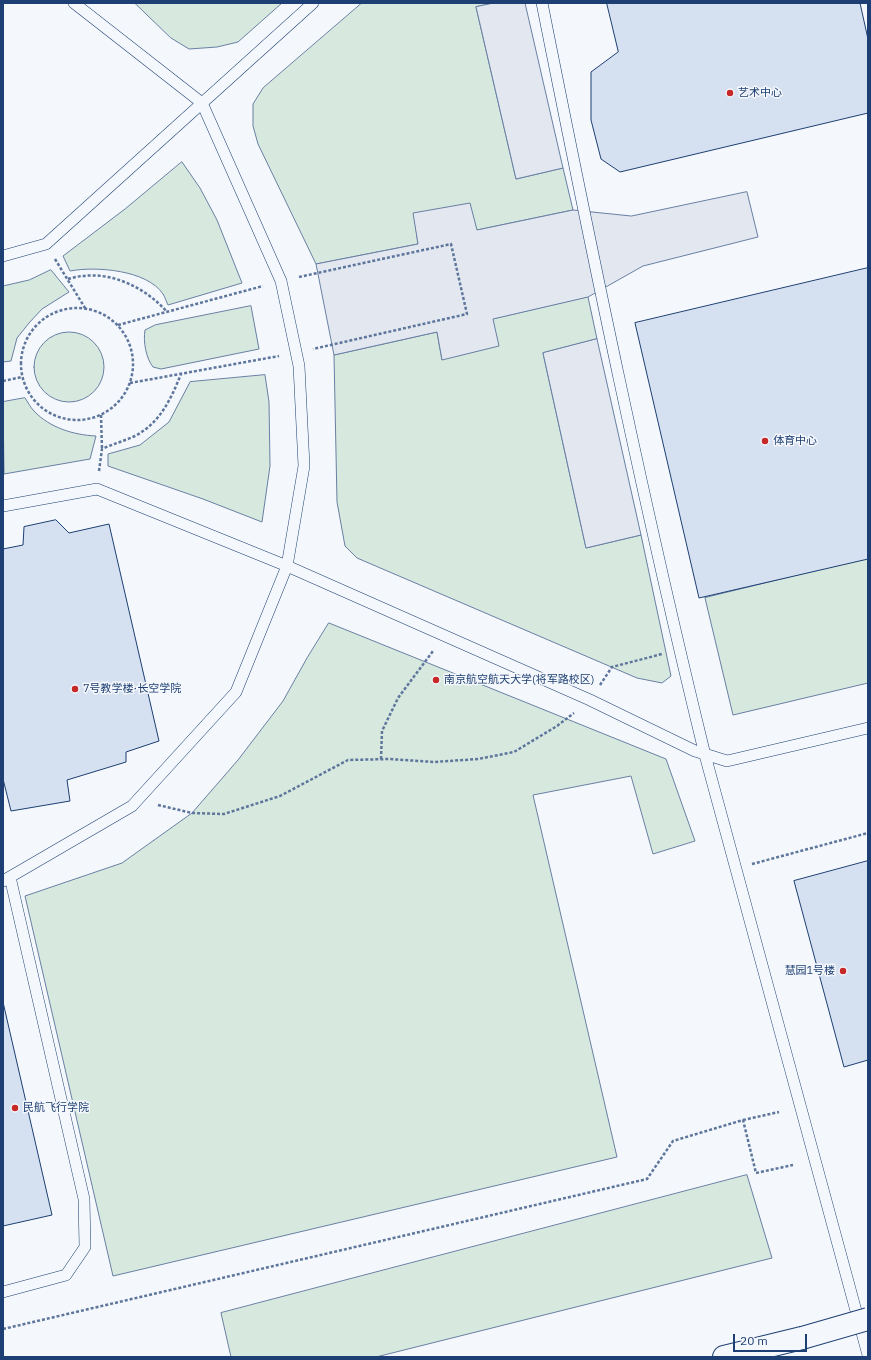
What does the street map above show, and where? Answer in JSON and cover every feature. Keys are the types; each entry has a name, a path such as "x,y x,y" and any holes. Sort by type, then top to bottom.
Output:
{"highway":[{"path":"724,1357 868,1320"}],"lane":[{"path":"3,1292 66,1275 85,1247 84,1199 6,879 132,806 236,692 287,566 304,466 299,366 281,281 202,103 74,3"},
{"path":"3,256 46,244 313,3"},
{"path":"542,3 591,248 681,655 705,755 868,1355"},
{"path":"3,506 97,488 287,566 590,700 695,751 727,761 868,728"}],"path":[{"path":"46,244 86,308"},
{"path":"68,279 84,276 106,277 123,282 140,289 160,304 167,312"},
{"path":"67,308 86,308 103,314 118,325 129,341 134,360 132,379 124,396 111,410 101,416 94,419 75,421 56,418 41,408 29,394 22,377 20,358 25,341 36,325 50,314 67,308"},
{"path":"102,448 135,435 156,420 172,397 181,374"},
{"path":"3,381 22,377"},
{"path":"97,488 102,448 101,416"},
{"path":"381,759 382,731 398,698 431,654 443,635"},
{"path":"143,795 154,804 192,813 224,814 280,796 348,760 381,759 434,762 478,759 514,752 557,726 590,700 612,667 666,653 681,655"},
{"path":"735,868 868,833"},
{"path":"3,1329 647,1179 672,1141 743,1120 779,1112"},
{"path":"743,1120 756,1173 793,1165"}],"shaded area":[{"path":"135,3 282,3 238,42 217,47 189,49 171,38"},
{"path":"362,3 494,3 476,7 516,179 563,168 573,210 477,230 414,213 418,244 316,264 258,144 253,126 253,104 263,88"},
{"path":"494,3 525,3 563,168 516,179 476,7"},
{"path":"182,162 200,188 217,220 242,283 168,305 163,294 155,286 133,275 93,269 70,271 63,256 125,209"},
{"path":"747,192 758,237 643,266 588,297 493,319 499,346 442,360 437,332 334,355 316,264 418,244 413,213 470,203 477,230 573,210 631,216"},
{"path":"51,270 69,292 42,309 17,338 11,361 3,362 3,286 29,280"},
{"path":"588,297 597,339 543,353 586,548 641,535 671,676 662,683 637,678 357,558 345,546 337,502 334,355 437,332 442,360 493,319"},
{"path":"251,306 259,349 161,369 153,367 146,350 144,340 145,330 155,325"},
{"path":"62,332 76,332 89,338 98,347 102,353 104,367 102,381 94,392 83,400 76,402 62,402 55,400 44,392 36,381 34,374 34,360 36,353 44,342 55,334"},
{"path":"597,339 641,535 586,548 543,353"},
{"path":"265,375 269,402 270,466 262,522 203,499 108,466 108,454 140,445 169,422 190,382"},
{"path":"25,398 31,408 47,422 63,430 96,436 90,459 4,474 3,402"},
{"path":"868,558 868,683 733,715 705,598"},
{"path":"329,623 666,759 695,841 653,854 631,776 533,795 617,1157 113,1276 25,896 122,863 192,813 238,760 283,701"},
{"path":"747,1175 772,1258 376,1357 231,1357 221,1313"}],"building":[{"name":"艺术中心","path":"607,3 860,3 868,39 868,113 620,172 601,159 591,120 591,72 618,52"},
{"name":"体育中心","path":"868,268 868,559 699,598 635,323"},
{"name":"7号教学楼·长空学院","path":"56,520 69,533 109,524 159,741 126,752 126,762 67,780 70,801 11,811 3,779 3,549 23,545 24,527"},
{"name":"慧园1号楼","path":"868,861 868,1060 844,1067 794,881"},
{"name":"民航飞行学院","path":"3,1002 52,1215 3,1226"}],"place":[{"name":"艺术中心","path":"730,93"},
{"name":"体育中心","path":"765,441"},
{"name":"南京航空航天大学(将军路校区)","path":"436,680"},
{"name":"7号教学楼·长空学院","path":"75,689"},
{"name":"慧园1号楼","path":"843,971"},
{"name":"民航飞行学院","path":"15,1108"}]}
